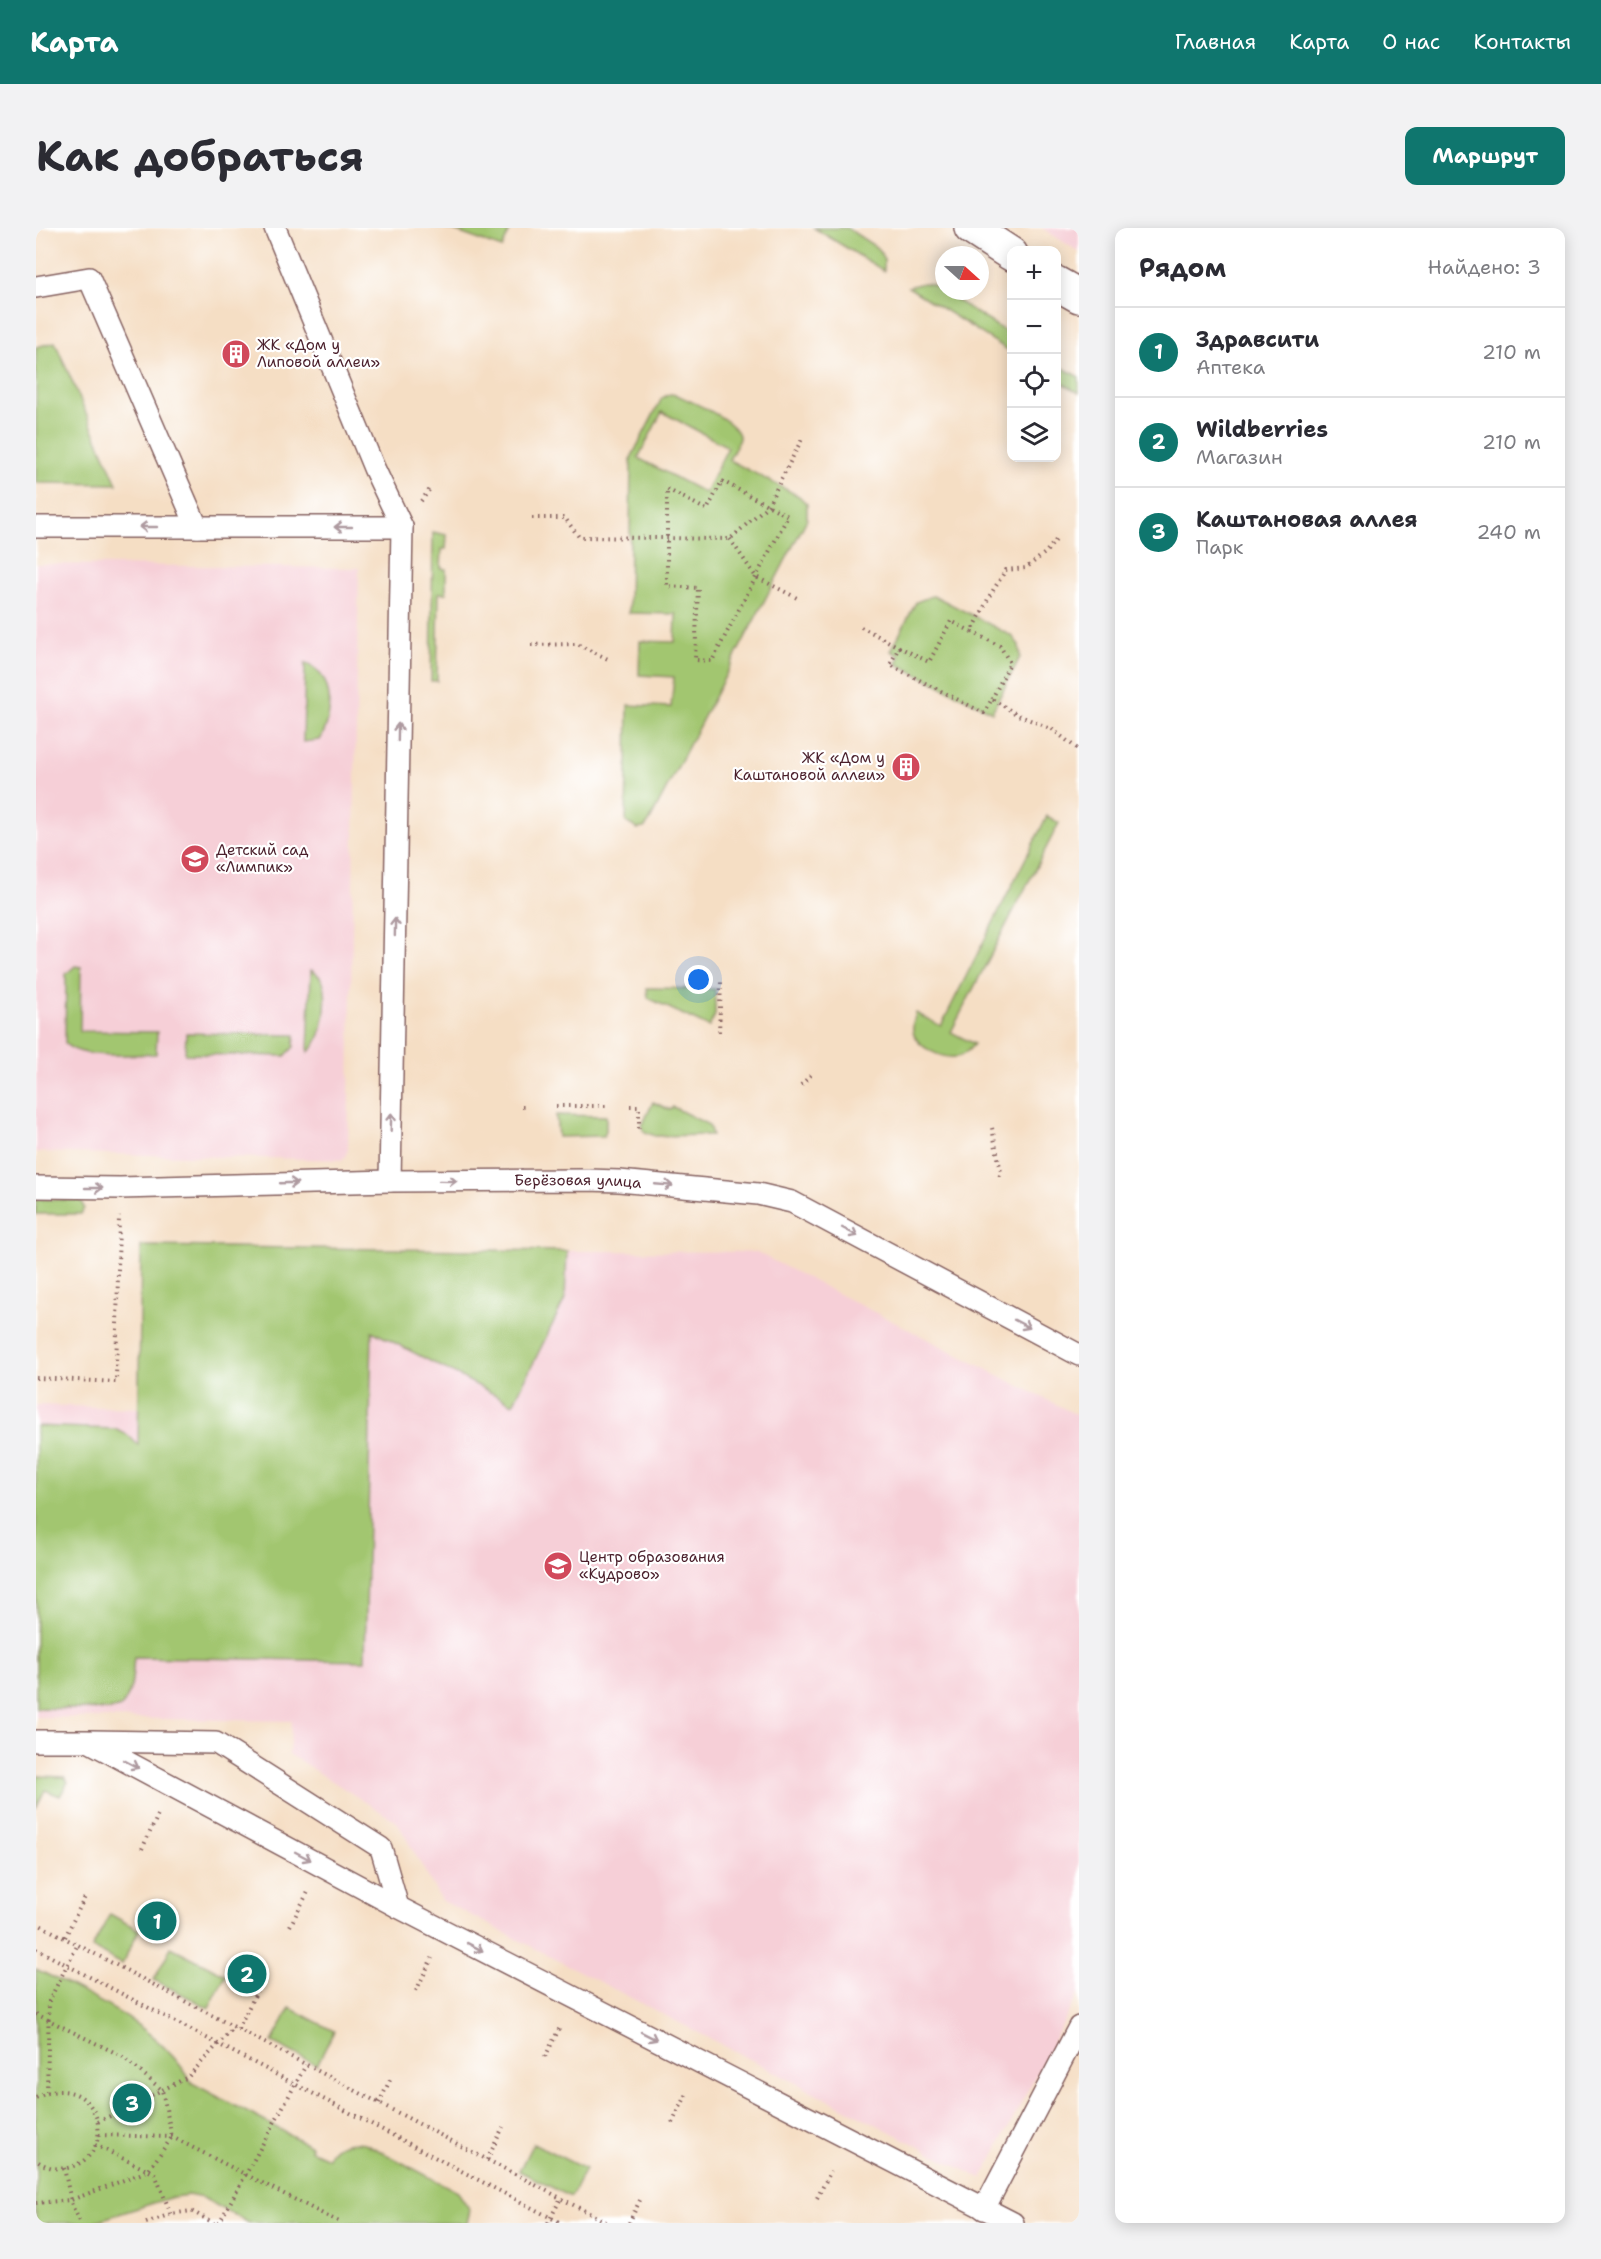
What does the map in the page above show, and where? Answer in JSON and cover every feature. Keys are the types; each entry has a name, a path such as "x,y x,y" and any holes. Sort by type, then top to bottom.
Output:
{"street":[{"path":"971,228 1007,251"},
{"path":"1061,286 1079,296"}],"lane":[{"path":"275,228 374,468 402,527 390,1180"},
{"path":"36,287 89,278 197,527"},
{"path":"36,527 402,527"},
{"name":"Берёзовая улица","path":"36,1187 120,1188 390,1180 619,1181 758,1194 792,1202 1079,1355"},
{"path":"36,1741 216,1743 381,1848 398,1907"},
{"path":"88,1741 398,1907 1013,2223"},
{"path":"984,2209 1079,2027"}],"path":[{"path":"532,518 565,518 579,537 730,539 768,506 803,437"},
{"path":"722,481 768,506 788,516 712,661 695,660 699,588 668,586 667,489 707,510 722,481"},
{"path":"730,539 756,577 796,598"},
{"path":"972,632 990,595 1006,570 1026,568 1045,553 1056,540"},
{"path":"861,627 929,662 951,621 1000,646 1010,663 984,713 890,665 899,647"},
{"path":"531,645 577,644 608,659"},
{"path":"992,699 1018,715 1052,729 1079,750"},
{"path":"719,1032 721,982"},
{"path":"801,1085 812,1074"},
{"path":"556,1106 606,1106"},
{"path":"630,1106 639,1106 639,1132"},
{"path":"522,1107 528,1107"},
{"path":"992,1128 1001,1172 999,1178"},
{"path":"36,1378 116,1382 120,1188"},
{"path":"142,1849 159,1813"},
{"path":"290,1926 308,1892"},
{"path":"65,1937 85,1897"},
{"path":"36,1923 608,2223"},
{"path":"47,2092 49,2001 78,1944"},
{"path":"36,1949 561,2223"},
{"path":"416,1991 432,1958"},
{"path":"98,2122 188,2077 236,2028 257,1991"},
{"path":"36,2014 122,2056 162,2090 172,2138 148,2171 70,2200 36,2203"},
{"path":"544,2058 560,2026"},
{"path":"219,2223 306,2065"},
{"path":"379,2103 391,2078"},
{"path":"36,2097 60,2090 73,2092 89,2104 98,2122 99,2135 87,2157 76,2165 52,2168 36,2160"},
{"path":"672,2124 687,2094"},
{"path":"487,2160 503,2127"},
{"path":"99,2135 172,2138 341,2223"},
{"path":"95,2145 155,2174 171,2214"},
{"path":"64,2168 70,2200 81,2223"},
{"path":"817,2198 831,2171"},
{"path":"548,2223 561,2198"},
{"path":"629,2223 641,2198"},
{"path":"146,2223 171,2214 191,2211 214,2223"}],"shaded area":[{"path":"1042,228 1079,228 1079,252"},
{"name":"Детский сад «Лимпик»","path":"36,564 359,568 348,1150 343,1160 36,1152"},
{"name":"Центр образования «Кудрово»","path":"141,1246 756,1252 1079,1416 1079,1992 982,2179 441,1900 397,1822 289,1754 292,1721 36,1717 36,1405 138,1408"}],"green space":[{"path":"446,228 511,228 502,248"},
{"path":"814,228 847,228 879,249 884,260 884,271"},
{"path":"923,283 931,284 935,287 935,300 956,300 1007,332 1007,349 908,287"},
{"path":"55,342 117,484 36,483 36,347"},
{"path":"1061,367 1079,377 1079,393 1061,382"},
{"path":"670,394 677,395 714,413 732,425 739,438 729,460 799,496 807,504 807,519 649,822 644,828 637,829 626,822 628,705 671,707 674,677 639,675 640,641 675,642 676,614 629,613 631,458 662,398","holes":["662,412 728,447 705,493 638,458"]},
{"path":"433,532 447,535 446,549 442,549 441,568 446,569 446,593 439,593 437,681 431,681"},
{"path":"932,596 1012,636 1019,645 1020,657 992,712 897,664 900,656 891,651 916,602"},
{"path":"305,663 315,669 327,686 329,708 328,720 320,740 303,742"},
{"path":"1047,816 1059,823 951,1032 974,1044 960,1056 947,1057 932,1052 920,1043 913,1032 916,1013 941,1026"},
{"path":"75,966 81,967 80,1031 157,1032 156,1054 94,1054 82,1052 65,1043 66,974"},
{"path":"311,970 322,980 325,1007 322,1029 314,1047 308,1052"},
{"path":"647,988 715,989 715,1015 709,1027 648,998"},
{"path":"186,1033 295,1035 294,1047 285,1056 185,1054"},
{"path":"653,1102 670,1110 673,1107 709,1125 712,1135 655,1136 645,1132 642,1126"},
{"path":"556,1115 606,1116 606,1131 604,1136 558,1137"},
{"path":"36,1199 81,1200 84,1208 81,1214 36,1214"},
{"path":"141,1246 567,1251 565,1299 513,1404 372,1331 365,1661 134,1657 130,1689 121,1707 109,1710 36,1708 36,1426 115,1429 128,1435 138,1445"},
{"path":"36,1776 65,1777 68,1782 60,1796 45,1790 36,1808"},
{"path":"110,1914 139,1930 122,1964 92,1948"},
{"path":"171,1947 226,1975 209,2008 154,1980"},
{"path":"36,1969 123,2015 162,2045 192,2083 311,2146 310,2150 328,2158 338,2146 354,2142 365,2143 458,2192 470,2210 467,2223 249,2223 203,2198 188,2195 173,2197 90,2223 36,2223"},
{"path":"290,2008 334,2031 317,2065 272,2042"},
{"path":"533,2143 585,2169 571,2197 519,2171"}],"place":[{"name":"ЖК «Дом у Липовой аллеи»","path":"236,354"},
{"name":"ЖК «Дом у Каштановой аллеи»","path":"906,767"},
{"name":"Детский сад «Лимпик»","path":"195,859"},
{"name":"Центр образования «Кудрово»","path":"558,1566"},
{"name":"Здравсити","path":"157,1921"},
{"name":"Wildberries","path":"247,1974"},
{"name":"Каштановая аллея","path":"132,2103"}]}
